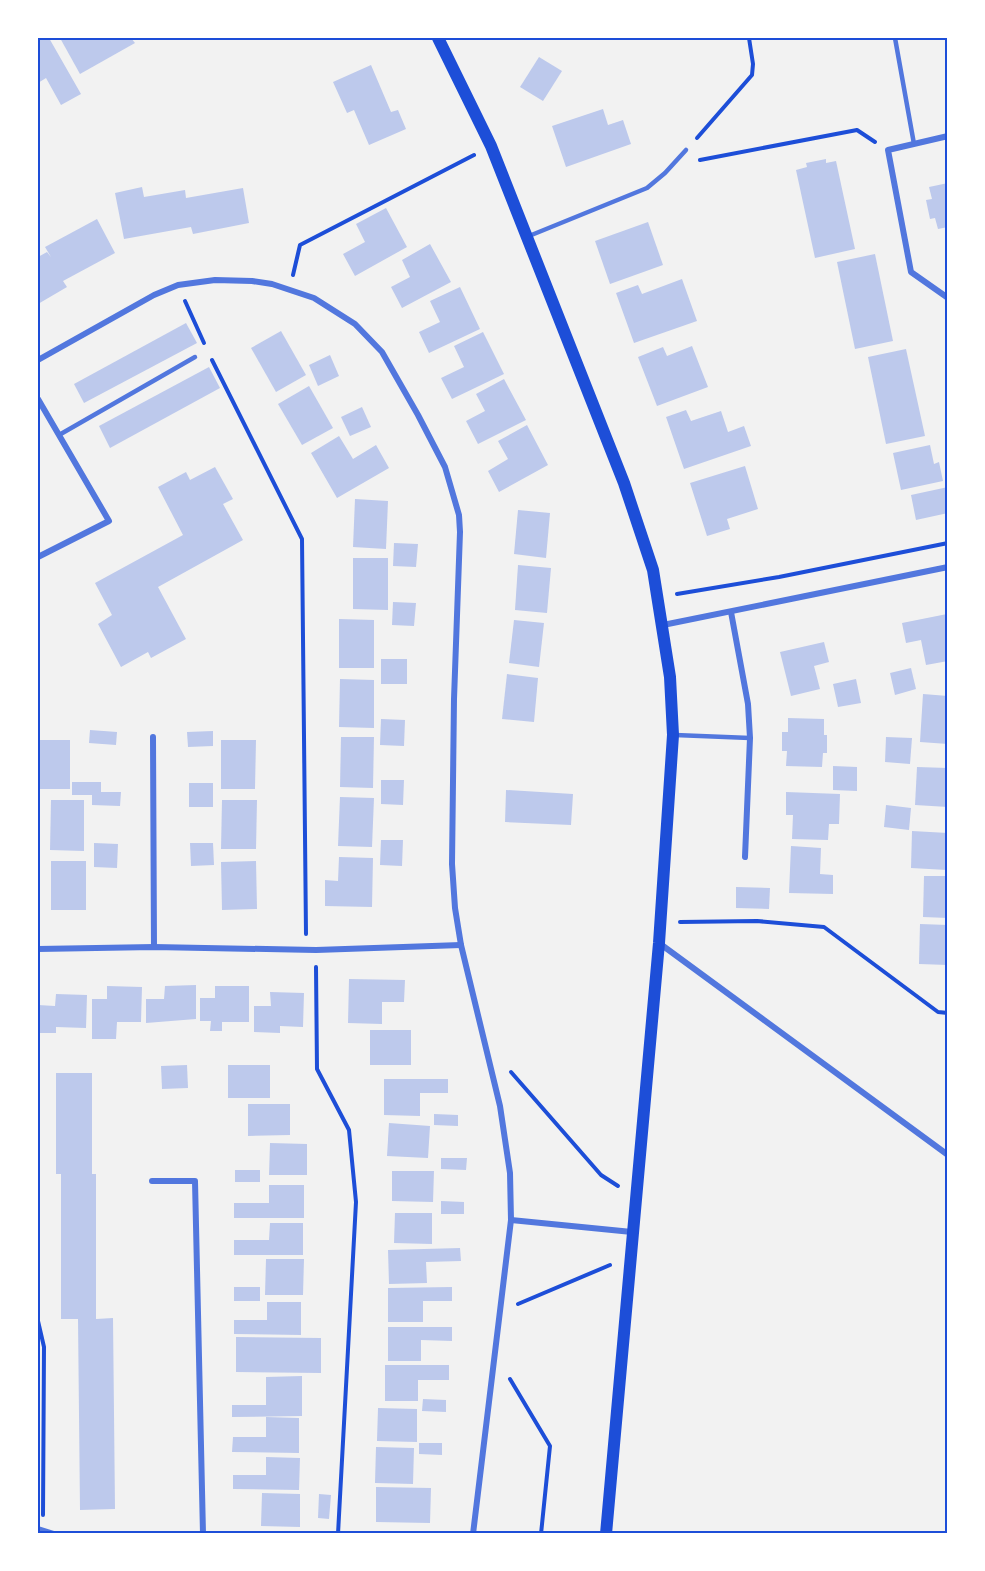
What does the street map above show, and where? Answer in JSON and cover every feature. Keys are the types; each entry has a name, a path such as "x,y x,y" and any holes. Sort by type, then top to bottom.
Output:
{"main road":[{"path":"438,38 491,146 624,483 653,570 670,677 673,735 659,943 606,1533"}],"street":[{"path":"948,136 888,150 911,272 948,298"},
{"path":"38,360 153,295 178,285 215,280 252,280 314,298 355,324 382,351 445,467 456,500 460,532 454,699 452,864 455,908 461,945 500,1106 510,1173 511,1220 473,1533"},
{"path":"38,399 109,521 38,557"},
{"path":"663,625 948,567"},
{"path":"731,612 748,704 750,738 745,857"},
{"path":"153,737 153,947"},
{"path":"659,943 948,1155"},
{"path":"38,949 153,947 316,950 461,945"},
{"path":"152,1181 195,1181 203,1533"},
{"path":"511,1220 632,1232"},
{"path":"40,1530 54,1533"}],"lane":[{"path":"896,38 914,144"},
{"path":"526,237 647,188 686,150"},
{"path":"59,435 195,357"},
{"path":"673,735 750,738"}],"path":[{"path":"686,150 752,75 753,64 748,38"},
{"path":"673,165 857,130 888,150"},
{"path":"289,290 300,244 491,146"},
{"path":"178,285 198,332 302,539 306,950"},
{"path":"658,597 779,577 948,543"},
{"path":"660,922 757,921 824,927 938,1012 948,1013"},
{"path":"316,950 317,1070 349,1130 356,1202 338,1533"},
{"path":"508,1068 601,1175 635,1197"},
{"path":"500,1312 630,1256"},
{"path":"38,1321 44,1347 40,1530"},
{"path":"495,1356 550,1446 541,1533"}],"building":[{"path":"38,38 49,38 81,94 61,105 46,78 38,83"},
{"path":"60,38 131,38 135,43 80,74"},
{"path":"539,57 562,71 543,101 520,87"},
{"path":"371,65 391,112 398,110 406,129 369,145 354,110 347,113 333,82"},
{"path":"603,109 608,125 623,120 631,144 566,167 552,126"},
{"path":"826,159 826,163 836,161 855,249 815,258 796,170 807,167 806,163"},
{"path":"948,183 948,227 938,229 935,218 930,219 926,200 932,199 929,187"},
{"path":"142,187 144,197 185,190 186,198 243,188 249,223 193,234 191,227 124,239 115,193"},
{"path":"386,208 407,247 355,276 343,254 365,242 356,224"},
{"path":"97,219 115,253 63,281 67,287 38,304 38,257 47,252 51,257 45,247"},
{"path":"648,222 663,265 610,284 595,241"},
{"path":"430,244 451,282 402,308 391,287 410,277 402,260"},
{"path":"875,254 893,341 855,349 837,262"},
{"path":"682,279 697,321 634,343 616,293 638,285 642,294"},
{"path":"460,287 480,329 429,353 419,332 440,322 430,301"},
{"path":"186,323 197,343 84,403 74,384"},
{"path":"281,331 306,375 276,392 251,348"},
{"path":"483,332 504,374 452,399 441,378 464,367 454,346"},
{"path":"692,346 708,387 657,406 638,357 663,347 667,356"},
{"path":"906,349 925,436 886,444 868,357"},
{"path":"330,355 339,376 318,386 309,365"},
{"path":"209,367 220,388 110,448 99,426"},
{"path":"504,379 526,420 478,444 466,421 485,411 476,394"},
{"path":"309,386 333,428 302,445 278,404"},
{"path":"362,407 371,427 350,436 341,417"},
{"path":"686,410 691,421 721,411 728,432 744,426 751,446 684,469 666,417"},
{"path":"527,425 548,465 499,492 488,471 508,459 498,441"},
{"path":"339,436 353,459 376,445 389,468 337,498 311,453"},
{"path":"930,445 934,464 939,462 943,481 901,490 893,453"},
{"path":"745,466 758,509 727,519 730,529 707,536 690,483"},
{"path":"215,467 233,499 223,504 243,540 158,587 186,639 151,658 148,652 121,667 98,624 112,615 95,583 183,535 158,487 186,472 190,480"},
{"path":"948,487 948,513 916,520 911,495"},
{"path":"355,499 388,501 386,549 353,547"},
{"path":"518,510 550,513 546,558 514,554"},
{"path":"394,543 418,544 416,567 393,566"},
{"path":"353,558 388,558 388,610 353,609"},
{"path":"518,565 551,568 547,613 515,610"},
{"path":"393,602 416,603 414,626 392,625"},
{"path":"947,614 948,661 926,665 921,640 906,643 902,623"},
{"path":"339,619 374,620 374,668 339,668"},
{"path":"514,620 544,623 539,667 509,663"},
{"path":"824,642 829,662 814,666 820,689 791,696 780,652"},
{"path":"381,659 407,659 407,684 381,684"},
{"path":"911,668 916,689 895,695 890,673"},
{"path":"507,674 538,678 534,722 502,719"},
{"path":"340,679 374,680 374,728 339,727"},
{"path":"856,679 861,703 838,707 833,684"},
{"path":"923,694 948,696 948,744 920,742"},
{"path":"788,718 824,719 827,753 823,753 822,767 786,766 787,751 782,751 782,732 788,732"},
{"path":"381,719 405,720 404,746 380,745"},
{"path":"90,730 117,732 116,745 89,743"},
{"path":"213,731 213,746 188,747 187,732"},
{"path":"341,737 374,737 373,788 340,787"},
{"path":"886,737 912,738 910,764 885,762"},
{"path":"38,740 70,740 70,789 38,789"},
{"path":"221,740 256,740 255,789 221,789"},
{"path":"833,766 857,767 857,791 833,790"},
{"path":"917,767 948,768 948,807 915,805"},
{"path":"381,780 404,780 403,805 381,804"},
{"path":"72,782 101,782 101,792 121,792 120,806 92,805 92,795 72,795"},
{"path":"189,783 213,783 213,807 189,807"},
{"path":"506,790 573,794 571,825 505,822"},
{"path":"786,792 840,794 839,824 829,824 828,840 792,839 793,815 786,815"},
{"path":"340,797 374,798 372,847 338,846"},
{"path":"51,800 84,800 84,851 50,850"},
{"path":"222,800 257,800 256,849 221,849"},
{"path":"886,805 911,808 909,830 884,827"},
{"path":"912,831 948,833 947,870 911,868"},
{"path":"381,840 403,840 402,866 380,865"},
{"path":"94,843 118,844 117,868 94,867"},
{"path":"190,843 213,843 214,865 191,866"},
{"path":"791,846 821,848 820,874 833,875 833,894 789,893"},
{"path":"339,857 373,858 372,907 325,906 325,880 338,881"},
{"path":"51,861 86,861 86,910 51,910"},
{"path":"256,861 257,909 222,910 221,862"},
{"path":"924,876 948,876 948,918 923,917"},
{"path":"736,887 770,888 769,909 736,908"},
{"path":"920,924 948,925 948,965 919,964"},
{"path":"349,979 405,980 404,1002 382,1002 382,1024 348,1023"},
{"path":"196,985 196,1019 146,1023 146,999 164,999 165,986"},
{"path":"107,986 142,987 141,1022 117,1022 116,1039 92,1039 92,999 107,999"},
{"path":"215,986 249,986 249,1022 222,1022 222,1031 210,1031 211,1021 200,1021 200,998 215,998"},
{"path":"270,992 304,993 303,1027 280,1026 280,1033 254,1032 254,1006 271,1006"},
{"path":"56,994 87,995 86,1028 56,1027 56,1033 38,1033 38,1005 55,1006"},
{"path":"370,1030 411,1030 411,1065 370,1065"},
{"path":"187,1065 188,1088 162,1089 161,1066"},
{"path":"228,1065 270,1065 270,1098 228,1098"},
{"path":"56,1073 92,1073 92,1174 96,1174 96,1319 113,1318 115,1509 80,1510 78,1319 61,1319 61,1174 56,1174"},
{"path":"384,1079 448,1079 448,1093 420,1093 420,1116 384,1115"},
{"path":"248,1104 290,1104 290,1135 248,1136"},
{"path":"434,1114 458,1115 458,1126 434,1125"},
{"path":"389,1123 430,1126 428,1158 387,1156"},
{"path":"270,1143 307,1144 307,1175 269,1175"},
{"path":"441,1158 467,1158 466,1170 441,1169"},
{"path":"235,1170 260,1170 260,1182 235,1182"},
{"path":"392,1171 434,1171 433,1202 392,1201"},
{"path":"269,1185 304,1185 304,1218 234,1218 234,1203 269,1203"},
{"path":"441,1201 464,1202 464,1214 441,1214"},
{"path":"395,1213 432,1213 432,1244 394,1243"},
{"path":"270,1223 303,1223 303,1255 234,1255 234,1240 269,1240"},
{"path":"460,1248 461,1261 426,1262 427,1283 389,1284 388,1250"},
{"path":"266,1259 304,1259 303,1295 265,1295"},
{"path":"234,1287 260,1287 260,1301 234,1301"},
{"path":"452,1287 452,1301 423,1301 423,1322 388,1322 388,1288"},
{"path":"267,1302 301,1302 301,1335 234,1334 234,1320 267,1320"},
{"path":"388,1327 452,1327 452,1341 421,1340 421,1361 388,1361"},
{"path":"236,1337 321,1338 321,1373 236,1372"},
{"path":"385,1365 449,1365 449,1380 418,1380 418,1401 385,1401"},
{"path":"302,1376 302,1416 232,1417 232,1405 266,1405 266,1377"},
{"path":"423,1399 446,1400 446,1412 422,1411"},
{"path":"378,1408 417,1409 417,1442 377,1441"},
{"path":"266,1417 299,1418 299,1453 232,1452 233,1437 266,1437"},
{"path":"419,1443 442,1443 442,1455 419,1454"},
{"path":"376,1447 414,1448 413,1484 375,1483"},
{"path":"266,1457 300,1458 299,1490 233,1489 233,1475 266,1475"},
{"path":"376,1487 431,1488 430,1523 376,1522"},
{"path":"262,1493 300,1494 300,1527 261,1526"},
{"path":"319,1494 331,1495 329,1519 318,1518"}]}
